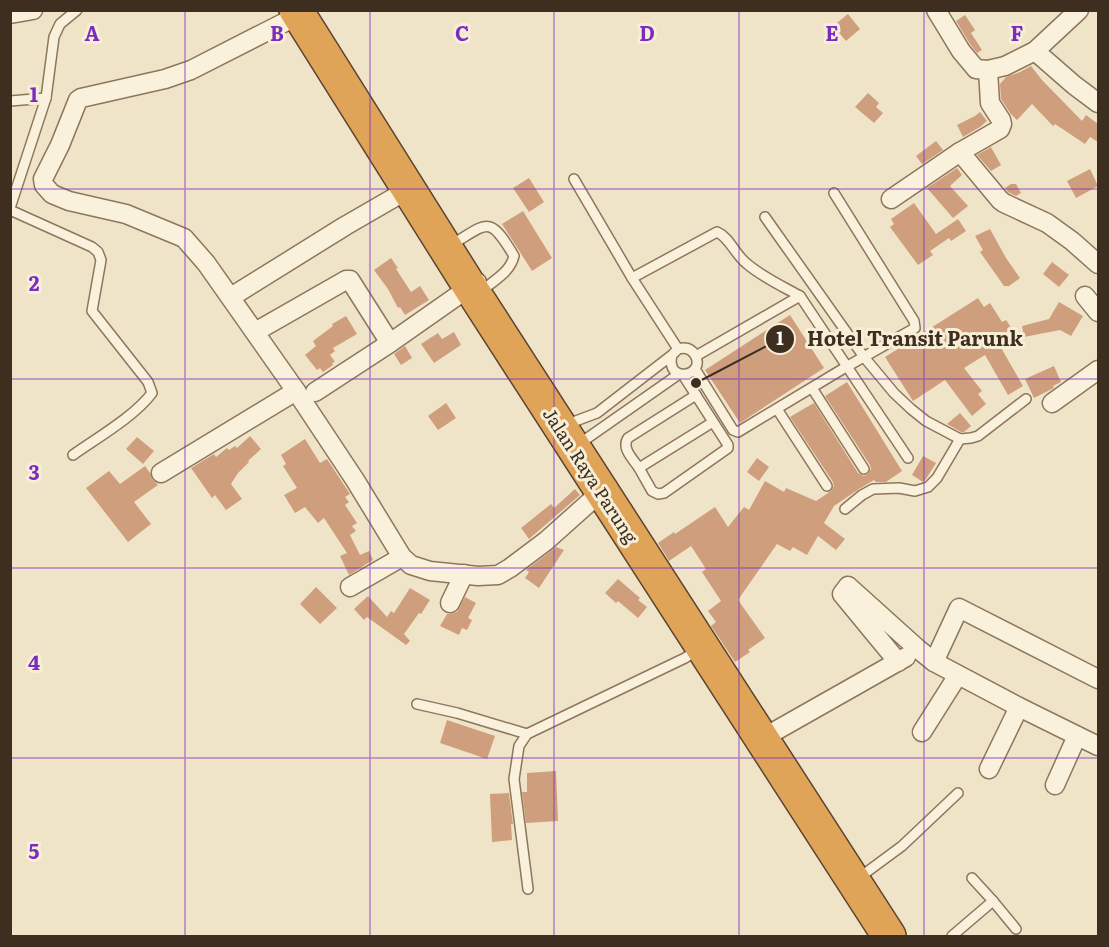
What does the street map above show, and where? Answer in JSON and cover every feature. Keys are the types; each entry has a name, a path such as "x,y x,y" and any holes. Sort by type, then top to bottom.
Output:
{"highway":[{"name":"Jalan Raya Parung","path":"301,12 409,189 451,245"},
{"name":"Jalan Raya Parung","path":"301,12 478,286 702,647 889,936"},
{"name":"Jalan Raya Parung","path":"605,489 770,734 897,936"}],"street":[{"path":"10,14 33,10"},
{"path":"936,10 961,51 976,69 988,70 1005,66 1035,51 1079,10"},
{"path":"301,12 191,70 165,79 78,100 43,179 44,185 52,194 69,201 126,214 184,238 231,297 355,480 402,557 411,566 430,571 478,576 498,575 546,541 605,489"},
{"path":"1035,51 1098,103"},
{"path":"891,199 960,152 1000,129 1001,120 990,103 988,70"},
{"path":"960,152 1000,200 1047,223 1098,264"},
{"path":"231,297 409,189"},
{"path":"255,332 346,280 350,280 390,343"},
{"path":"315,392 478,286"},
{"path":"1084,296 1098,312"},
{"path":"1052,403 1098,370"},
{"path":"160,473 296,391"},
{"path":"350,587 402,557"},
{"path":"450,603 464,574"},
{"path":"898,662 842,594 848,586 934,662 1098,746"},
{"path":"934,662 959,608 1098,679"},
{"path":"770,734 918,649"},
{"path":"922,732 958,675"},
{"path":"989,769 1019,707"},
{"path":"1055,785 1077,736"}],"lane":[{"path":"72,455 124,418 147,400 152,393 148,382 92,311 101,260 98,252 92,247 10,209 46,98 54,37 60,24 77,10"},
{"path":"10,101 46,98"},
{"path":"574,178 675,352 671,366 681,374 696,395 728,445 728,448 664,493 658,494 652,491 625,447 625,442 696,395"},
{"path":"695,369 735,432 741,432 846,367 915,328 914,321 834,193"},
{"path":"765,217 864,357 894,393 926,421 960,439 971,438 978,436 1026,399"},
{"path":"451,245 484,226 494,228 503,238 514,256 512,265 504,274 478,286"},
{"path":"632,278 717,232 722,235 744,262 800,296 908,458"},
{"path":"696,356 800,296"},
{"path":"689,349 693,351 696,356 695,369 687,374 681,374 571,435 675,352 689,349"},
{"path":"812,388 864,469"},
{"path":"777,409 827,486"},
{"path":"639,468 713,422"},
{"path":"845,509 873,489 899,488 915,491 928,487 937,478 960,439"},
{"path":"528,889 514,779 519,746 527,734 685,658 702,647"},
{"path":"417,704 457,713 527,734"},
{"path":"860,877 902,846 958,793"},
{"path":"972,878 1016,929"},
{"path":"952,936 993,902"}],"building":[{"path":"848,14 860,29 846,41 833,26"},
{"path":"965,15 975,30 971,33 982,50 977,53 956,21"},
{"path":"1031,66 1082,121 1086,115 1098,124 1098,142 1090,137 1085,144 1055,124 1053,126 1032,104 1017,120 1010,113 1001,99 1000,84 1006,77"},
{"path":"868,93 879,103 876,107 883,113 874,123 855,107"},
{"path":"980,112 987,121 963,137 957,125"},
{"path":"936,141 943,150 922,164 916,156"},
{"path":"991,147 1001,165 991,171 977,155"},
{"path":"957,168 962,175 950,186 968,206 953,218 927,188"},
{"path":"1090,169 1098,186 1076,198 1067,181"},
{"path":"529,178 544,202 529,212 513,188"},
{"path":"1016,184 1021,193 1016,196 1008,192 1005,188"},
{"path":"914,203 936,234 958,219 966,231 951,241 949,238 930,251 933,255 918,265 890,227 894,224 891,219"},
{"path":"523,211 552,258 532,271 502,224"},
{"path":"990,229 1020,278 1009,286 1004,286 980,252 983,250 975,236"},
{"path":"391,258 411,292 420,286 429,300 405,315 374,270"},
{"path":"1052,262 1069,275 1059,287 1043,274"},
{"path":"978,298 984,307 990,303 1002,322 1006,320 1016,335 1000,346 1023,386 1008,395 985,355 964,368 982,391 978,394 986,404 972,416 945,380 913,401 885,357"},
{"path":"1059,302 1083,316 1071,336 1060,330 1024,337 1022,326 1049,319"},
{"path":"790,315 824,368 740,423 705,370"},
{"path":"346,316 357,334 333,348 335,351 330,355 335,362 332,363 333,365 323,372 320,368 317,370 305,355 316,346 313,341 333,326 332,324"},
{"path":"454,332 461,345 434,363 421,344 438,333 442,339"},
{"path":"405,346 412,358 401,365 394,354"},
{"path":"1054,366 1061,382 1034,398 1025,379"},
{"path":"847,382 902,471 886,482 874,480 834,506 824,523 845,539 836,550 818,536 807,555 793,547 790,551 777,544 738,600 765,638 735,662 711,626 716,622 708,611 721,601 702,572 706,569 691,546 669,561 658,543 715,507 728,527 744,507 749,510 765,481 784,492 786,488 816,501 831,491 834,486 833,482 790,417 814,403 858,473 864,476 868,474 871,469 870,465 825,396"},
{"path":"446,403 456,418 438,430 428,416"},
{"path":"960,413 971,426 964,432 947,424"},
{"path":"250,436 261,449 248,461 231,484 242,499 226,510 215,495 212,498 191,468 214,454 216,457 227,448 229,450 235,446 237,448"},
{"path":"137,437 154,451 143,464 126,449"},
{"path":"305,439 320,463 327,459 350,494 345,497 349,502 345,505 357,523 352,526 356,531 350,535 360,555 369,551 373,560 349,575 340,556 347,553 324,518 318,523 305,507 295,513 284,495 297,488 283,466 286,464 281,455"},
{"path":"923,456 936,463 923,482 912,475"},
{"path":"757,458 769,467 759,481 747,472"},
{"path":"145,466 158,485 134,502 151,524 128,542 86,488 109,471 120,484"},
{"path":"575,489 580,495 529,539 521,528 551,504 554,508"},
{"path":"556,547 564,550 539,588 525,578 529,572 526,570"},
{"path":"618,579 647,607 638,618 605,593"},
{"path":"316,587 337,608 320,624 300,604"},
{"path":"410,588 430,600 404,634 410,641 406,645 367,617 364,620 354,609 368,596 387,617 391,611 394,613"},
{"path":"465,597 476,603 468,618 472,620 467,630 462,628 459,635 440,626 447,614 457,612"},
{"path":"447,720 495,736 487,759 440,743"},
{"path":"556,771 558,821 526,823 522,792 527,792 527,773"},
{"path":"509,793 513,824 511,824 512,840 492,842 490,794"}],"place":[{"name":"Hotel Transit Parunk","path":"696,383"}]}
